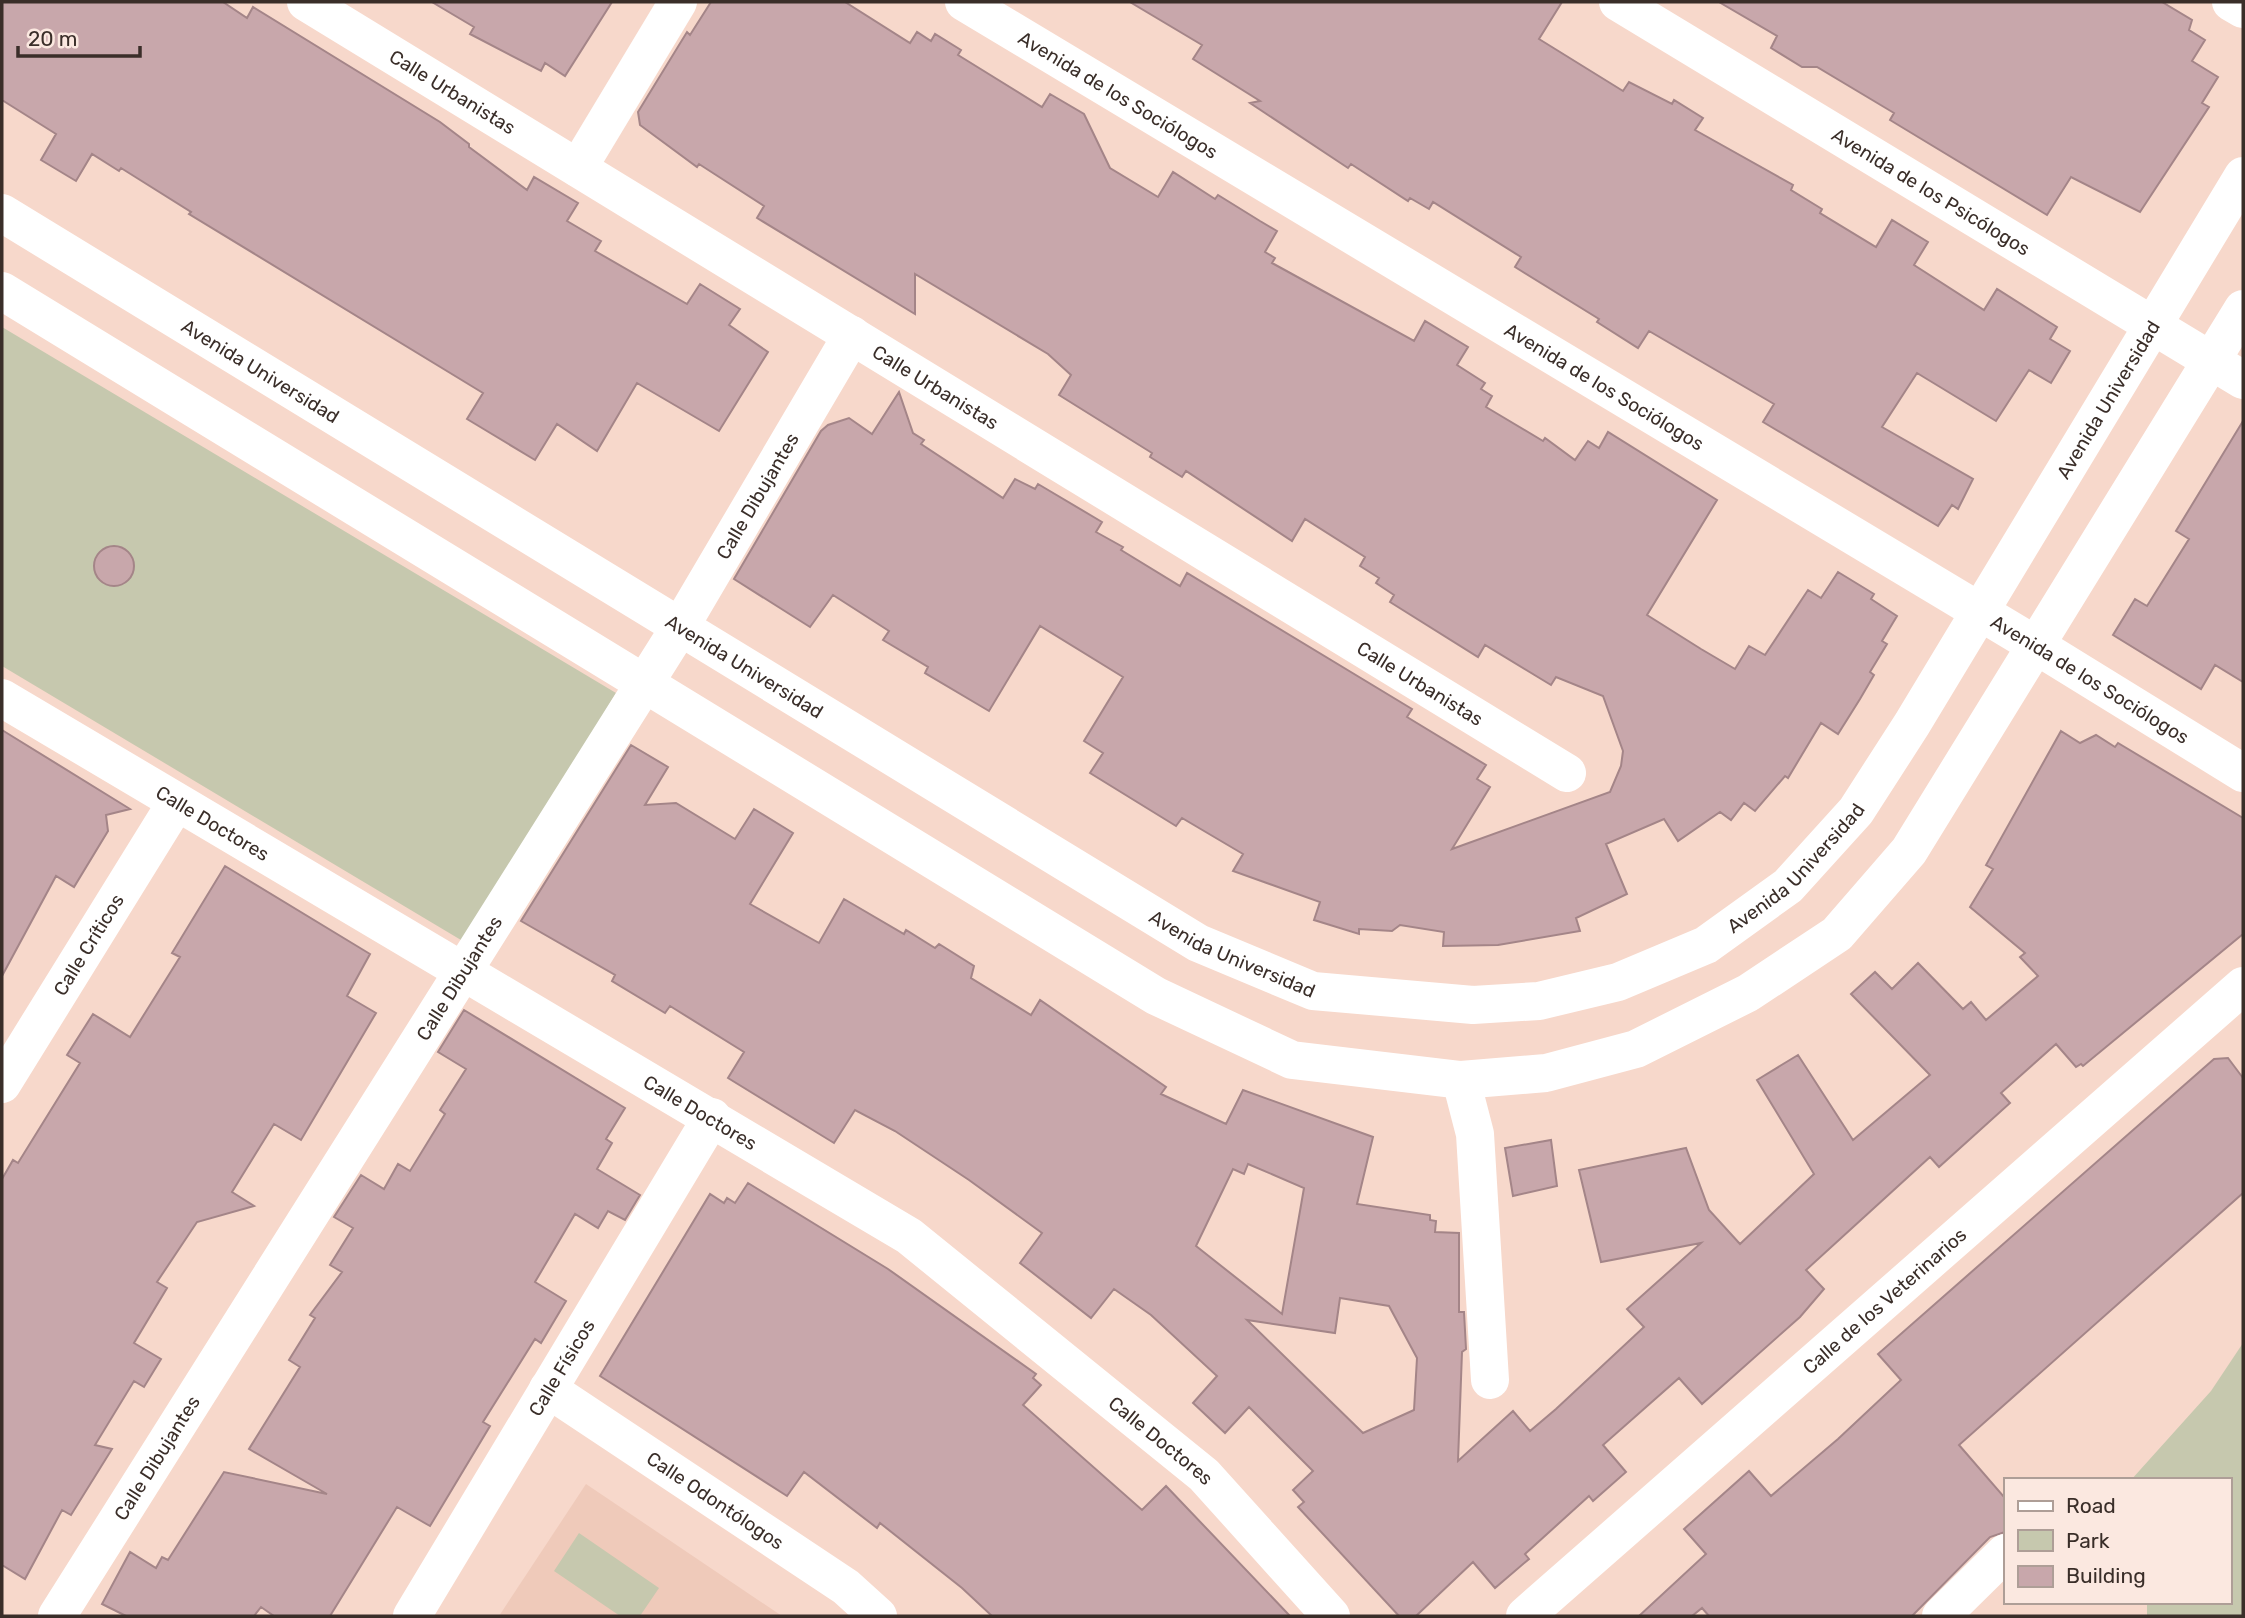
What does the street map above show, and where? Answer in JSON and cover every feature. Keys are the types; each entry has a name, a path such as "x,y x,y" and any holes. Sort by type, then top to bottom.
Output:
{"street":[{"name":"Calle Urbanistas","path":"306,2 1567,773"},
{"path":"578,168 678,2"},
{"name":"Avenida de los Sociólogos","path":"964,2 2037,646 2243,773"},
{"name":"Avenida de los Psicólogos","path":"1618,2 2227,371"},
{"path":"2231,2 2243,9"},
{"name":"Avenida Universidad","path":"2,213 1198,943 1313,991 1473,1005 1539,1001 1618,982 1706,945 1788,886 1856,811 1912,724 2243,176"},
{"path":"2,291 1156,996 1292,1059 1461,1080 1546,1073 1636,1049 1748,993 1837,934 1909,851 2037,646 2227,371 2243,309"},
{"name":"Calle Dibujantes","path":"57,1616 680,627 852,335"},
{"name":"Calle Doctores","path":"2,698 463,974 712,1117 909,1236 1205,1475 1331,1616"},
{"name":"Calle Críticos","path":"2,1084 176,803"},
{"name":"Calle de los Veterinarios","path":"1525,1616 2243,986"},
{"path":"1461,1080 1475,1134 1490,1380"},
{"name":"Calle Físicos","path":"412,1616 712,1117"},
{"name":"Calle Odontólogos","path":"548,1389 846,1587 878,1616"},
{"path":"1941,1616 2004,1554"}],"shaded area":[{"path":"586,1484 782,1616 499,1616"}],"green space":[{"path":"2,327 616,693 466,943 2,666"},
{"path":"2243,1343 2243,1616 2147,1616 2147,1604 2231,1604 2231,1478 2133,1478 2211,1391"},
{"path":"579,1533 659,1588 640,1616 620,1616 554,1571"}],"building":[{"path":"2,2 223,2 247,18 253,7 440,122 527,190 534,177 578,203 567,221 601,241 595,251 687,304 700,284 740,309 729,325 768,352 719,431 637,383 597,451 557,424 535,460 467,419 483,393 189,214 191,212 121,168 119,171 92,154 76,181 41,160 56,134 2,100"},
{"path":"432,2 612,2 565,76 545,63 541,71 470,34 474,27"},
{"path":"711,2 845,2 910,43 917,32 931,41 935,34 961,50 958,55 1042,107 1050,94 1084,114 1110,168 1158,197 1173,172 1215,199 1218,195 1277,231 1265,252 1275,258 1272,263 1414,341 1425,321 1468,347 1457,365 1485,383 1481,389 1492,396 1486,407 1543,441 1545,438 1575,460 1588,441 1599,448 1608,432 1717,500 1647,615 1701,649 1735,669 1749,646 1765,655 1808,590 1821,598 1838,572 1874,594 1871,599 1897,616 1882,641 1887,644 1870,672 1874,675 1860,699 1838,734 1821,723 1788,778 1785,776 1755,811 1744,803 1731,820 1720,812 1678,841 1664,819 1606,844 1627,894 1576,918 1580,931 1498,945 1443,946 1444,932 1400,925 1392,931 1359,929 1359,934 1314,920 1320,902 1233,871 1243,854 1182,818 1176,826 1090,773 1103,753 1084,741 1123,677 1040,626 989,711 925,673 928,667 883,640 889,631 833,595 810,627 734,579 821,431 828,425 849,418 872,434 899,392 913,433 924,440 921,444 1003,498 1015,479 1035,489 1038,484 1102,522 1096,532 1123,547 1121,550 1180,586 1187,573 1412,709 1407,717 1486,765 1477,779 1490,787 1452,849 1610,792 1621,766 1623,751 1603,696 1556,677 1551,685 1485,645 1478,657 1390,602 1394,595 1376,583 1379,578 1360,566 1365,557 1305,519 1292,541 1186,471 1182,477 1150,457 1152,453 1059,395 1071,375 1048,354 915,274 915,314 757,218 764,206 699,164 697,167 640,125 638,112 687,32 690,35"},
{"path":"1130,2 1562,2 1539,39 1623,91 1629,82 1672,104 1674,100 1703,118 1695,130 1793,185 1791,190 1822,209 1820,213 1876,247 1892,220 1928,242 1914,265 1984,310 1997,289 2057,327 2050,339 2070,351 2051,383 2029,370 1996,421 1917,373 1882,427 1973,479 1958,509 1952,505 1938,526 1763,422 1774,404 1649,331 1638,348 1597,322 1599,319 1515,267 1521,257 1433,202 1429,209 1410,198 1408,201 1351,164 1348,168 1250,103 1260,101 1193,59 1202,45"},
{"path":"1719,2 2162,2 2192,20 2189,30 2205,40 2192,61 2218,77 2202,103 2209,107 2140,212 2071,177 2047,215 1890,120 1894,113 1817,67 1802,67 1771,48 1777,36"},
{"path":"2243,421 2243,682 2215,665 2201,689 2113,635 2135,599 2147,606 2189,539 2176,531"},
{"path":"114,546 128,552 134,566 128,580 114,586 100,580 94,566 100,552"},
{"path":"2,730 130,809 106,815 108,831 74,887 56,876 2,976"},
{"path":"2061,731 2080,743 2096,735 2115,747 2118,743 2243,818 2243,934 2083,1066 2081,1064 2076,1067 2056,1044 2001,1093 2010,1103 1939,1167 1930,1157 1806,1270 1824,1289 1800,1317 1702,1404 1679,1378 1603,1445 1626,1472 1593,1501 1589,1496 1525,1554 1529,1559 1495,1588 1473,1562 1416,1616 1399,1616 1298,1507 1304,1502 1293,1490 1313,1471 1249,1407 1225,1433 1193,1403 1217,1376 1151,1315 1114,1289 1091,1318 1020,1263 1042,1233 969,1180 895,1131 855,1110 834,1143 728,1078 744,1052 670,1006 665,1013 612,981 615,975 521,921 631,745 668,767 645,805 676,803 735,839 754,809 793,833 750,904 819,943 844,899 904,934 906,930 935,948 939,944 974,966 971,978 1031,1015 1040,1000 1166,1087 1161,1094 1226,1124 1243,1090 1373,1137 1357,1204 1430,1215 1430,1220 1436,1221 1435,1232 1459,1233 1459,1312 1464,1312 1466,1349 1462,1352 1458,1461 1513,1411 1530,1431 1556,1409 1644,1327 1627,1309 1701,1243 1601,1262 1579,1170 1686,1148 1709,1210 1740,1244 1814,1174 1757,1080 1798,1055 1853,1140 1930,1075 1851,994 1875,972 1892,989 1918,963 1963,1009 1971,1002 1986,1020 2038,976 2020,957 2025,953 1970,907 1993,869 1986,865","holes":["1248,1164 1304,1188 1282,1314 1196,1246 1233,1169 1244,1174","1340,1298 1389,1306 1417,1358 1414,1410 1363,1433 1247,1320 1335,1333"]},
{"path":"225,866 370,954 347,996 376,1013 301,1140 274,1124 232,1192 254,1206 197,1222 157,1282 167,1288 134,1343 161,1359 144,1387 134,1381 95,1445 112,1449 71,1515 62,1510 25,1579 2,1565 2,1179 13,1160 18,1163 80,1063 67,1055 93,1014 130,1037 180,957 172,953"},
{"path":"464,1010 625,1108 606,1139 612,1143 597,1169 640,1195 625,1220 608,1211 598,1228 575,1214 535,1282 566,1301 541,1343 535,1339 483,1422 490,1426 430,1526 397,1507 330,1616 274,1616 261,1607 254,1616 126,1616 102,1604 130,1552 156,1568 162,1557 168,1560 224,1472 327,1494 249,1449 300,1367 289,1360 315,1318 310,1315 342,1272 330,1265 353,1228 334,1217 361,1175 384,1189 398,1164 410,1171 445,1114 440,1110 466,1069 438,1052"},
{"path":"2228,1058 2243,1078 2243,1193 1959,1445 2004,1497 2004,1532 1990,1537 1912,1616 1709,1616 1702,1608 1692,1616 1639,1616 1706,1554 1684,1529 1749,1471 1771,1496 1838,1439 1901,1380 1878,1354 2214,1059"},
{"path":"1551,1140 1557,1186 1513,1196 1505,1148"},
{"path":"748,1183 888,1269 1036,1374 1033,1378 1041,1385 1023,1405 1142,1510 1166,1486 1290,1616 992,1616 962,1588 880,1523 877,1528 804,1472 787,1496 600,1376 710,1194 724,1203 727,1198 735,1203"}]}
